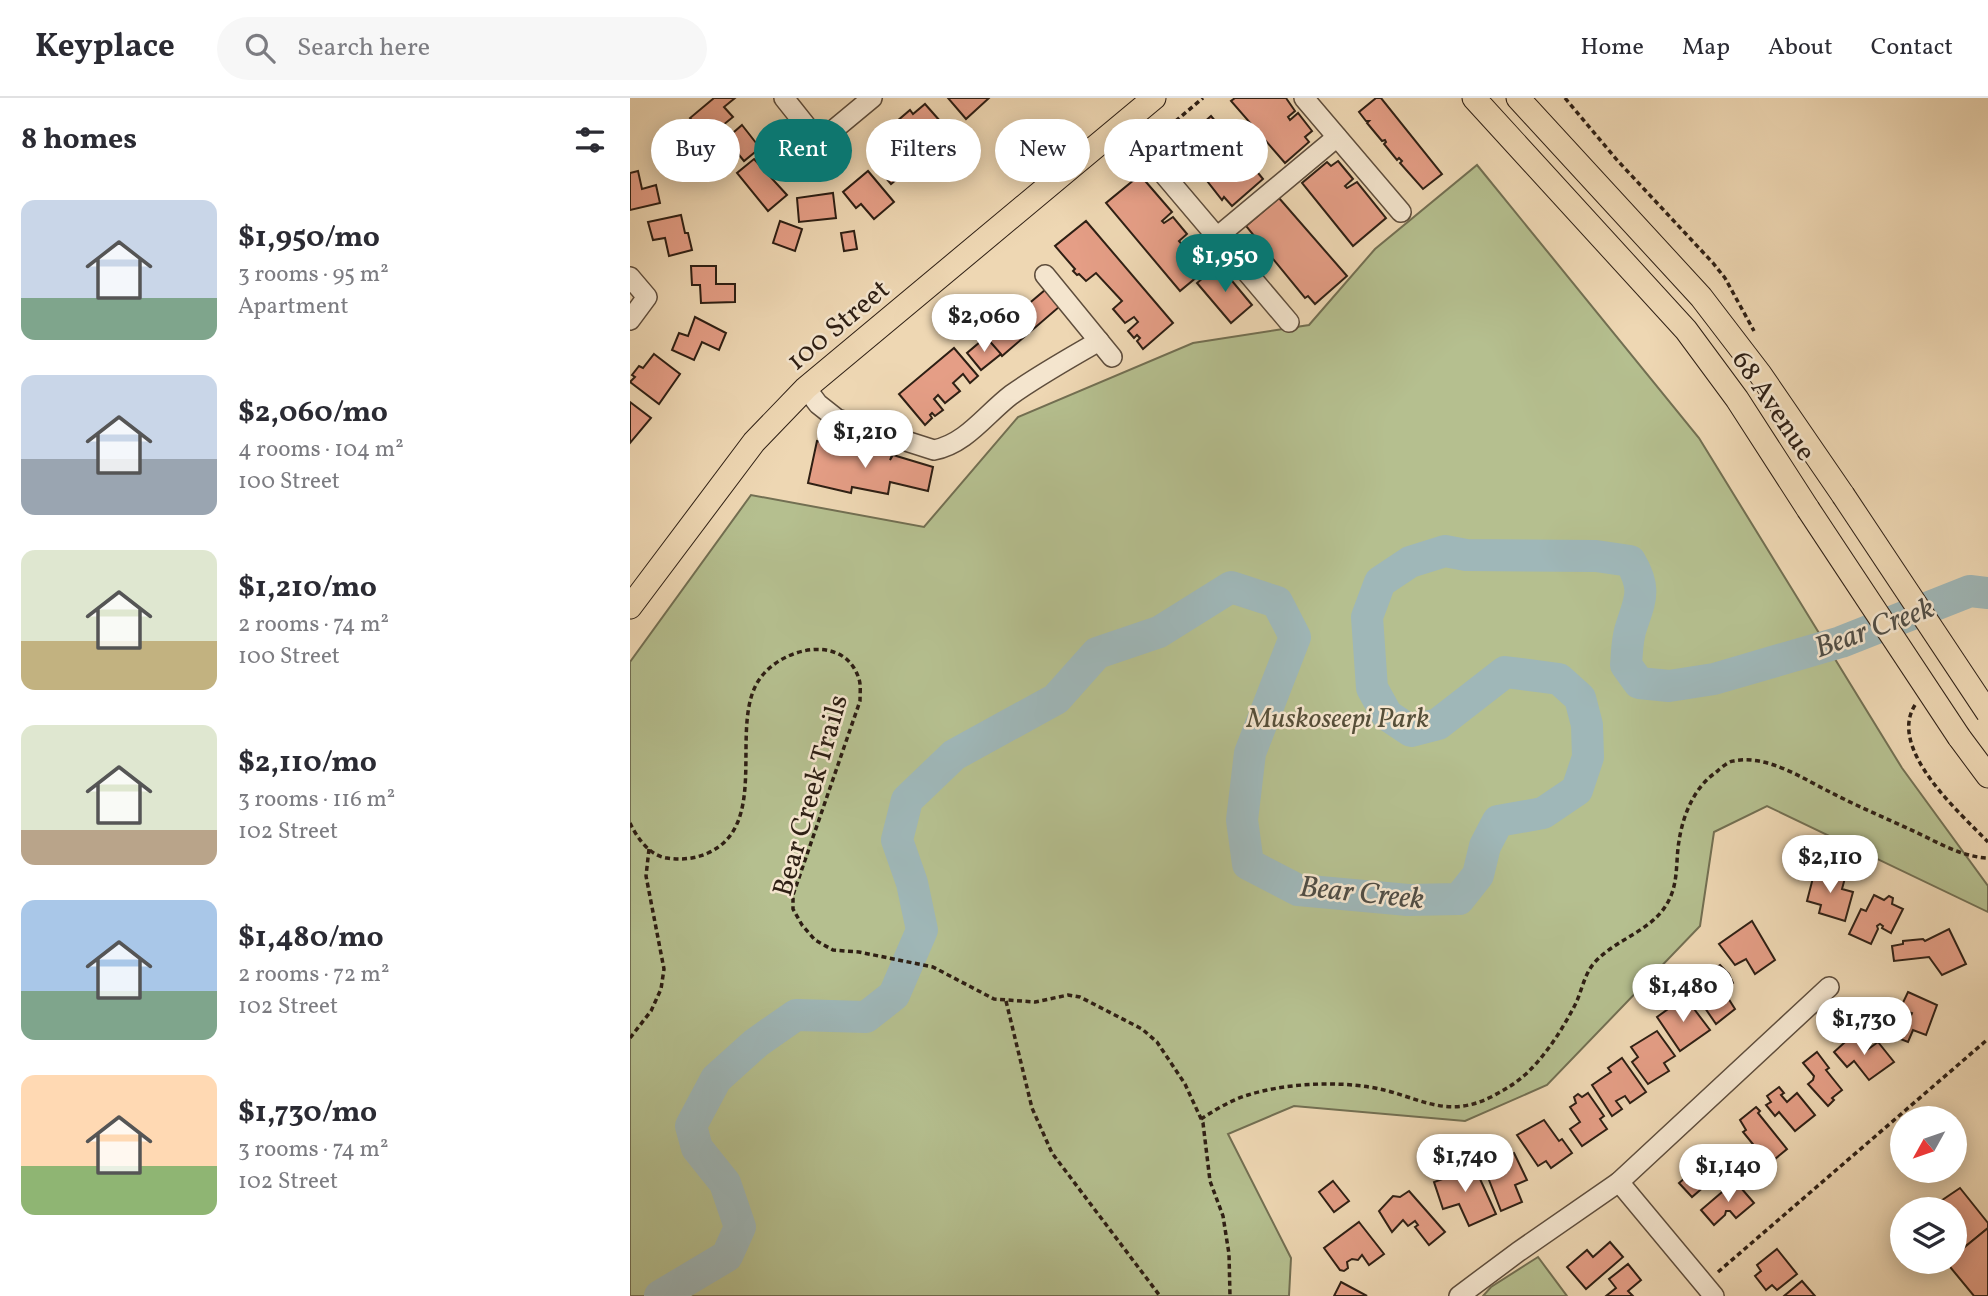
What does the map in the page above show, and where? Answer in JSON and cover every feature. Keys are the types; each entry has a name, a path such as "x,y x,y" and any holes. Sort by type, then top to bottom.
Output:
{"main road":[{"name":"100 Street","path":"1129,119 1154,98"},
{"name":"68 Avenue","path":"1474,98 1686,330 1737,399 1959,737 1988,776"},
{"name":"68 Avenue","path":"1518,98 1701,297 1760,374 1988,713"},
{"name":"100 Street","path":"630,607 754,442 806,388 1104,140"}],"street":[{"path":"784,98 819,142 872,98"},
{"path":"1304,98 1401,212"},
{"path":"1217,237 1337,137"},
{"path":"1170,182 1290,322"},
{"path":"1045,275 1112,357"},
{"path":"630,277 647,297 630,320"},
{"path":"806,388 818,404 837,419 934,450 958,442 1011,395 1099,341"},
{"path":"1459,1296 1619,1182 1829,987"},
{"path":"1619,1182 1714,1296"}],"path":[{"path":"1179,119 1203,98"},
{"name":"Bear Creek Trails","path":"649,849 660,857 699,857 716,849 729,838 736,828 742,809 748,705 756,685 765,671 804,649 824,649 844,656 859,679 860,701 793,895 793,909 815,940 833,950 933,967 994,999 1006,1001"},
{"path":"1922,699 1910,712 1911,745 1916,759 1947,799 1988,842"},
{"path":"1201,1119 1248,1094 1307,1085 1343,1084 1369,1087 1430,1104 1459,1108 1474,1106 1511,1087 1541,1058 1563,1027 1588,970 1597,960 1644,929 1665,908 1677,874 1679,839 1689,804 1707,778 1731,761 1763,762 1797,774 1831,793 1953,849 1988,858"},
{"path":"630,823 635,835 649,849 646,876 664,969 661,989 651,1012 630,1038"},
{"path":"1160,1296 1052,1153 1032,1108 1006,1001 1035,1002 1068,995 1080,997 1142,1029 1166,1053 1185,1084 1201,1119 1210,1181 1223,1216 1229,1254 1230,1296"},
{"path":"1714,1276 1988,1039"}],"green space":[{"name":"Muskoseepi Park","path":"1477,165 1699,438 1902,768 1988,886 1988,912 1767,806 1714,832 1700,926 1547,1085 1465,1121 1294,1106 1228,1134 1291,1258 1289,1296 630,1296 630,662 751,495 924,527 1018,417 1193,343 1309,325 1375,249"},
{"path":"1538,1257 1567,1296 1483,1296 1491,1287"}],"building":[{"path":"714,98 735,98 724,107 733,117 731,119 690,118"},
{"path":"948,98 989,98 966,119"},
{"path":"1235,98 1286,98 1295,111 1288,117 1290,120 1298,113 1312,131 1305,137 1309,142 1285,163 1268,143 1268,119 1247,119 1231,101"},
{"path":"1376,98 1381,98 1442,174 1423,189 1359,112"},
{"path":"925,104 938,119 900,119 910,110 913,114"},
{"path":"742,125 754,140 754,153 744,161 740,156"},
{"path":"754,159 754,182 775,182 787,195 768,211 740,177 740,171"},
{"path":"1338,161 1353,179 1345,186 1347,188 1357,182 1386,218 1353,246 1302,183 1327,162 1331,166"},
{"path":"638,171 642,189 656,185 660,203 630,210 630,173"},
{"path":"866,173 866,182 877,182 894,202 874,219 861,204 856,208 843,192"},
{"path":"1132,182 1146,182 1172,212 1162,221 1164,223 1173,217 1187,234 1179,241 1185,248 1193,241 1208,258 1199,265 1204,271 1180,291 1106,203"},
{"path":"1208,182 1260,182 1232,206 1224,197 1222,200"},
{"path":"833,193 836,218 799,222 797,198"},
{"path":"1279,198 1347,276 1315,304 1308,296 1305,298 1246,226"},
{"path":"681,215 692,250 669,256 665,238 653,240 648,222"},
{"path":"780,221 802,229 795,251 773,243"},
{"path":"1086,221 1173,323 1143,349 1137,341 1140,338 1137,335 1134,338 1128,331 1138,322 1134,317 1125,323 1113,309 1122,301 1096,273 1086,281 1077,275 1055,246"},
{"path":"854,231 857,249 844,251 841,233"},
{"path":"1218,265 1226,278 1228,276 1252,305 1231,323 1197,283"},
{"path":"691,266 716,266 716,284 735,284 735,302 701,303 700,285 692,285"},
{"path":"1045,290 1059,307 1002,356 987,339"},
{"path":"695,317 726,333 719,350 702,342 694,360 672,350 679,333 688,336"},
{"path":"986,337 1001,354 981,370 967,353"},
{"path":"954,348 978,376 970,383 963,374 953,383 960,391 945,403 938,395 934,399 943,410 935,416 932,413 932,418 925,425 899,394"},
{"path":"654,354 680,374 659,404 630,382 639,366 643,368"},
{"path":"630,402 651,418 630,443"},
{"path":"817,441 862,453 866,453 867,448 889,453 892,455 890,460 893,455 933,467 928,491 890,482 888,494 852,487 851,493 808,483"},
{"path":"1815,870 1845,878 1842,889 1853,892 1845,921 1819,913 1821,905 1807,901"},
{"path":"1874,895 1884,900 1889,896 1893,898 1892,904 1903,909 1891,933 1880,924 1877,926 1871,944 1849,934 1861,909 1866,911"},
{"path":"1752,921 1775,960 1755,974 1746,959 1735,965 1719,944"},
{"path":"1949,929 1966,964 1942,975 1929,957 1894,961 1892,946 1903,944 1903,941 1925,941"},
{"path":"1720,965 1733,983 1723,990 1735,1009 1716,1024 1687,982 1705,966 1711,971"},
{"path":"1908,992 1937,1005 1926,1035 1913,1030 1908,1042 1880,1031 1886,1012 1909,1021 1912,1013 1900,1009"},
{"path":"1685,997 1710,1030 1680,1051 1657,1017"},
{"path":"1657,1031 1675,1056 1664,1063 1669,1071 1648,1084 1632,1062 1638,1057 1631,1047"},
{"path":"1854,1034 1867,1050 1878,1042 1894,1062 1869,1080 1854,1061 1847,1067 1834,1052"},
{"path":"1817,1052 1829,1068 1826,1070 1842,1090 1832,1098 1834,1100 1828,1106 1808,1084 1814,1076 1803,1063"},
{"path":"1622,1058 1646,1092 1630,1103 1625,1096 1616,1101 1622,1109 1612,1116 1592,1085 1611,1072 1608,1068"},
{"path":"1779,1087 1787,1102 1797,1093 1815,1115 1795,1131 1779,1112 1775,1116 1766,1105 1771,1102 1767,1096"},
{"path":"1588,1093 1604,1116 1600,1119 1607,1129 1582,1146 1570,1129 1580,1122 1570,1107 1576,1103 1574,1097 1578,1094 1582,1097"},
{"path":"1756,1107 1787,1149 1769,1164 1743,1132 1746,1130 1740,1120"},
{"path":"1544,1120 1559,1141 1562,1139 1572,1153 1551,1168 1546,1161 1538,1166 1517,1135"},
{"path":"1708,1148 1723,1166 1692,1197 1679,1183 1692,1172 1689,1164"},
{"path":"1514,1153 1527,1180 1515,1185 1522,1202 1501,1211 1484,1167"},
{"path":"1463,1165 1465,1171 1475,1168 1496,1214 1469,1226 1459,1204 1443,1209 1434,1182 1448,1177 1446,1170"},
{"path":"1333,1181 1349,1201 1334,1212 1319,1192"},
{"path":"1735,1181 1754,1203 1736,1218 1730,1211 1726,1211 1714,1225 1701,1210"},
{"path":"1960,1188 1988,1223 1988,1228 1967,1245 1967,1197 1947,1197"},
{"path":"1409,1191 1445,1232 1429,1245 1415,1227 1418,1225 1415,1221 1408,1226 1403,1220 1392,1232 1379,1211 1393,1196 1400,1197"},
{"path":"1359,1222 1384,1254 1369,1265 1362,1255 1358,1260 1347,1262 1348,1268 1344,1271 1340,1270 1324,1248"},
{"path":"1988,1228 1988,1296 1974,1296 1956,1274 1967,1274 1967,1245"},
{"path":"1610,1242 1623,1257 1586,1289 1567,1267 1587,1250 1593,1257"},
{"path":"1777,1249 1797,1274 1777,1290 1772,1285 1766,1290 1755,1276 1761,1271 1757,1265"},
{"path":"1628,1264 1641,1280 1628,1291 1633,1296 1606,1296 1616,1288 1609,1279"},
{"path":"1802,1281 1815,1296 1784,1296"},
{"path":"1341,1282 1367,1296 1334,1296"}],"waterway":[{"name":"Bear Creek","path":"660,1296 727,1256 740,1227 725,1183 697,1148 691,1126 716,1079 756,1043 796,1015 866,1017 894,995 922,930 912,883 897,840 907,800 954,755 1056,699 1097,653 1159,632 1231,587 1277,602 1295,637 1250,753 1242,820 1248,864 1298,890 1408,900 1459,899 1478,875 1485,846 1498,821 1543,813 1577,790 1588,757 1587,725 1580,698 1559,679 1505,672 1438,724 1411,731 1387,715 1372,688 1367,617 1380,582 1410,562 1445,551 1466,555 1596,556 1630,561 1639,580 1640,596 1629,635 1626,665 1639,683 1669,686 1714,679 1841,642 1970,591 1988,593"}]}
